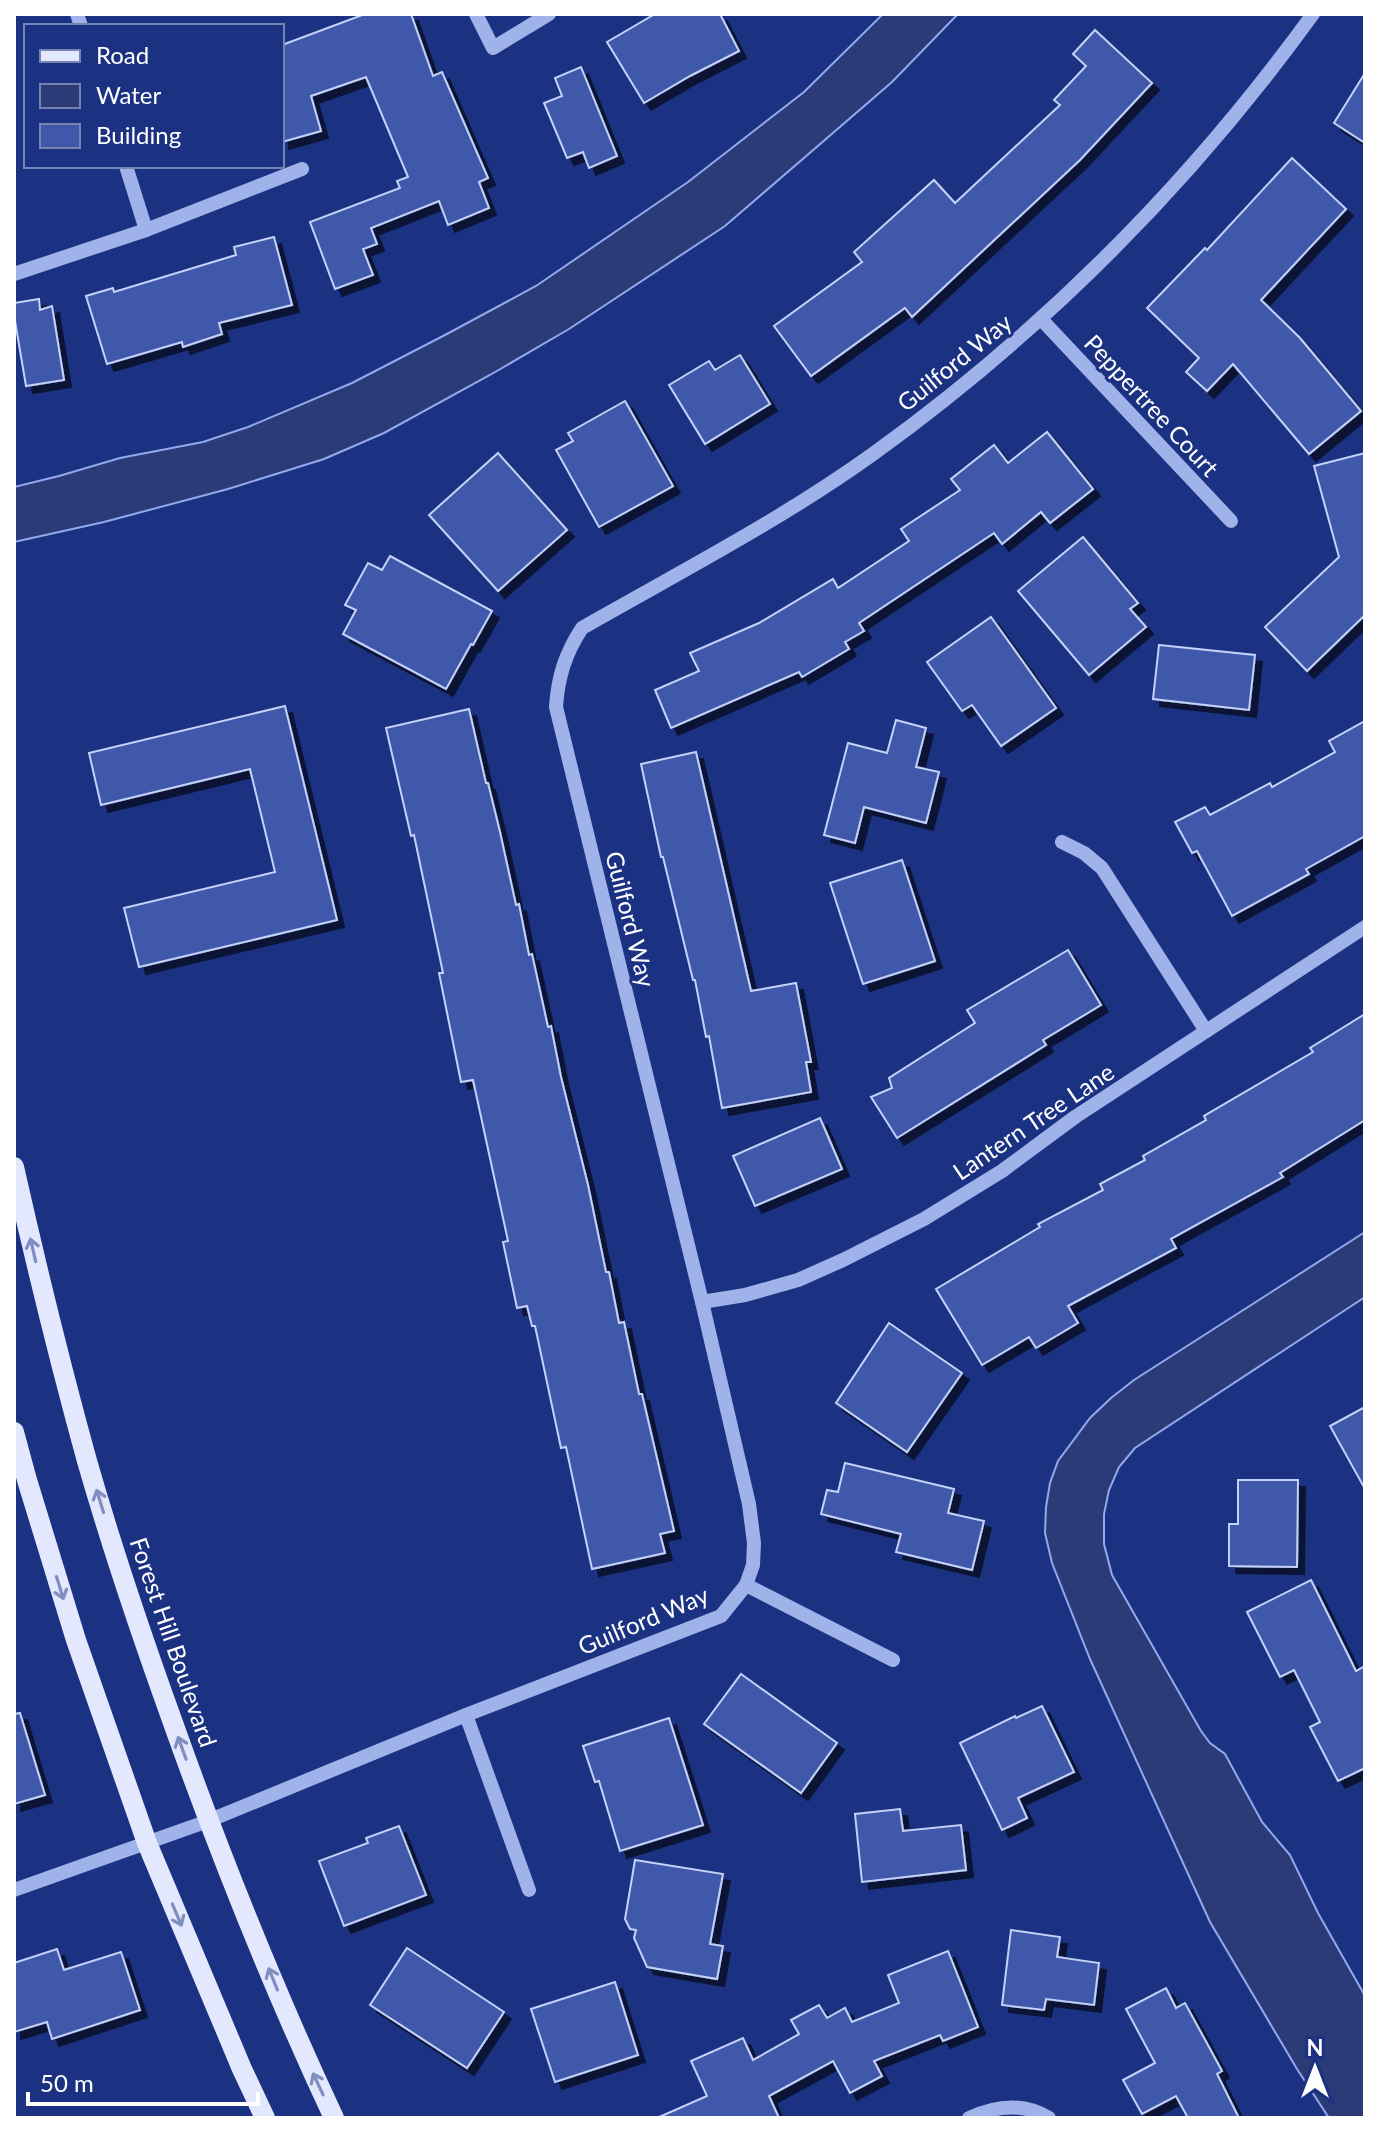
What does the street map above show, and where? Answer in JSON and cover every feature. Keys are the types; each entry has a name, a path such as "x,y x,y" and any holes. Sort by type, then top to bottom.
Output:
{"main road":[{"name":"Forest Hill Boulevard","path":"14,1167 41,1287 88,1462 137,1622 208,1821 302,2051 334,2118"},
{"path":"14,1432 76,1640 147,1843 265,2118"}],"street":[{"path":"476,14 493,48 549,14"},
{"name":"Guilford Way","path":"14,1890 208,1821 466,1715 721,1616 746,1585 753,1565 754,1543 749,1504 556,707 562,666 582,628 775,518 872,454 964,385 1041,319 1145,219 1222,132 1313,14"},
{"path":"127,168 146,230"},
{"path":"14,274 146,230 302,169"},
{"name":"Peppertree Court","path":"1041,319 1231,521"},
{"path":"1062,842 1084,853 1102,868 1206,1031"},
{"name":"Lantern Tree Lane","path":"702,1302 745,1295 798,1280 924,1219 1002,1171 1075,1117 1365,927"},
{"path":"746,1585 893,1660"},
{"path":"466,1715 529,1890"},
{"path":"969,2118 993,2108 1017,2107 1049,2118"}],"water":[{"path":"883,14 958,14 892,82 725,226 569,329 384,433 324,459 228,489 14,542 14,487 120,458 203,442 248,427 352,383 536,286 688,182 804,92"},
{"path":"1365,1232 1365,1297 1135,1448 1119,1467 1109,1490 1104,1514 1104,1544 1112,1575 1201,1731 1210,1743 1225,1754 1262,1822 1290,1855 1318,1913 1365,1996 1365,2118 1329,2118 1210,1922 1090,1659 1052,1563 1045,1533 1046,1507 1058,1461 1090,1418 1111,1398 1134,1380"}],"building":[{"path":"365,14 411,14 433,76 442,72 488,178 479,182 489,208 448,225 439,201 371,228 377,244 363,249 373,275 335,289 310,222 400,188 397,181 408,177 366,77 311,96 321,131 284,141 284,44"},
{"path":"655,14 720,14 739,51 644,103 607,42"},
{"path":"1095,30 1152,83 1080,160 912,317 905,308 811,376 774,326 862,262 854,252 934,180 955,203 1060,105 1054,100 1086,66 1073,54"},
{"path":"581,67 617,156 589,168 583,152 567,158 544,103 562,96 555,78"},
{"path":"1365,73 1365,143 1334,123"},
{"path":"1292,158 1346,209 1261,300 1300,338 1361,411 1309,454 1233,364 1207,391 1186,372 1199,358 1147,308 1205,248 1207,250"},
{"path":"274,237 292,305 219,323 222,334 183,347 182,342 107,364 86,296 113,288 114,292 236,255 234,247"},
{"path":"39,299 40,310 52,306 64,380 26,386 14,303"},
{"path":"740,355 770,404 705,444 669,385 709,361 715,370"},
{"path":"625,401 673,486 599,527 556,450 573,441 568,433"},
{"path":"1047,432 1093,489 1050,523 1041,512 1002,544 994,533 859,623 864,631 845,642 849,649 802,677 799,672 671,728 655,690 699,671 690,653 759,623 833,579 838,588 909,541 901,529 960,490 951,479 994,445 1008,463"},
{"path":"498,453 567,530 498,591 429,515"},
{"path":"1365,453 1365,615 1307,671 1265,627 1339,557 1314,466"},
{"path":"1083,537 1138,603 1130,609 1146,627 1089,675 1018,591"},
{"path":"390,556 492,611 446,689 343,634 356,610 345,605 368,563 382,570"},
{"path":"991,617 1056,708 1001,746 972,705 962,711 927,662"},
{"path":"1159,645 1255,655 1249,710 1153,699"},
{"path":"285,706 337,920 139,967 124,908 275,872 250,769 101,805 89,753"},
{"path":"469,709 516,905 519,904 548,1027 551,1026 606,1272 609,1272 619,1323 624,1322 674,1531 660,1534 665,1553 592,1569 566,1447 561,1448 535,1326 532,1326 527,1306 517,1308 503,1242 508,1241 473,1080 461,1082 439,973 443,973 414,835 411,836 386,728"},
{"path":"896,720 926,728 916,767 939,772 926,823 864,807 855,843 824,835 848,743 887,753"},
{"path":"1365,721 1365,836 1306,869 1309,874 1232,916 1197,851 1192,853 1175,822 1205,807 1210,815 1270,783 1272,787 1335,752 1329,741"},
{"path":"696,752 751,991 796,983 811,1062 806,1062 811,1092 722,1108 709,1036 706,1037 695,980 661,857 641,764"},
{"path":"902,860 935,961 863,984 830,883"},
{"path":"1068,950 1101,1005 1043,1040 1046,1045 897,1138 871,1097 892,1088 889,1078 975,1023 967,1010"},
{"path":"1365,1014 1365,1120 1280,1173 1283,1177 1171,1239 1176,1248 1068,1306 1078,1323 1036,1348 1029,1337 982,1365 936,1289 1040,1227 1038,1224 1103,1190 1100,1184 1145,1160 1143,1156 1313,1052 1310,1048"},
{"path":"820,1118 842,1169 755,1206 733,1156"},
{"path":"889,1323 962,1373 907,1452 836,1403"},
{"path":"1365,1407 1365,1489 1330,1426"},
{"path":"845,1463 954,1489 948,1513 984,1521 972,1570 896,1552 901,1534 821,1514 827,1490 838,1492"},
{"path":"1238,1480 1298,1480 1297,1567 1229,1566 1229,1524 1238,1524"},
{"path":"1311,1580 1356,1671 1365,1666 1365,1768 1338,1781 1310,1727 1320,1722 1294,1670 1280,1677 1247,1612"},
{"path":"741,1674 837,1743 801,1793 704,1724"},
{"path":"1042,1706 1074,1772 1018,1798 1027,1818 1002,1830 960,1743"},
{"path":"20,1713 45,1795 14,1804 14,1714"},
{"path":"669,1718 703,1825 620,1851 599,1781 595,1782 583,1746"},
{"path":"900,1809 903,1831 961,1825 966,1870 862,1882 855,1814"},
{"path":"399,1826 426,1895 344,1926 319,1861 368,1843 366,1838"},
{"path":"635,1860 723,1874 710,1944 723,1946 717,1979 647,1967 634,1938 636,1930 630,1929 625,1919"},
{"path":"1011,1930 1060,1937 1057,1957 1099,1963 1094,2005 1046,1999 1044,2010 1002,2005"},
{"path":"407,1948 504,2012 467,2068 370,2005"},
{"path":"57,1949 64,1970 121,1952 140,2010 52,2039 47,2022 14,2032 14,1963"},
{"path":"948,1951 978,2027 943,2041 940,2035 874,2061 882,2076 850,2093 833,2061 769,2096 779,2118 657,2118 707,2096 691,2061 743,2038 753,2060 799,2034 791,2020 819,2005 827,2018 845,2008 852,2022 899,2003 888,1975"},
{"path":"615,1982 638,2055 555,2082 531,2009"},
{"path":"1166,1988 1176,2008 1185,2003 1222,2071 1217,2074 1239,2118 1188,2118 1176,2096 1142,2114 1123,2080 1155,2063 1126,2009"}]}
